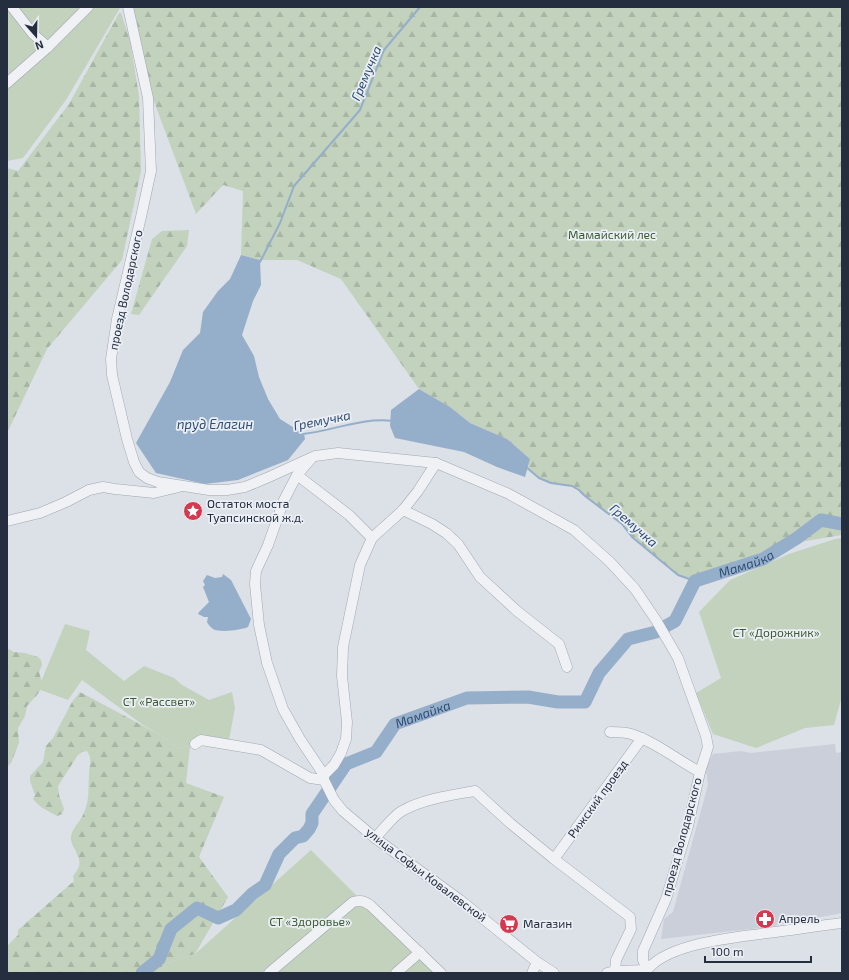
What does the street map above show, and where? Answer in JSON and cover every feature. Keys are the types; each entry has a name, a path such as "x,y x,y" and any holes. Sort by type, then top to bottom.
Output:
{"street":[{"path":"12,7 33,34 48,47"},
{"path":"7,83 48,47 88,7"},
{"name":"проезд Володарского","path":"128,7 148,98 151,171 117,319 111,359 112,375 129,447 139,472 158,482 209,490 221,490 245,487 269,478 315,456 338,453 436,463 509,494 574,530 609,561 635,590 656,620 678,658 706,736 708,747 700,772 688,826 666,899 643,951 643,960 646,972"},
{"name":"улица Софьи Ковалевской","path":"315,456 297,475 284,500 268,545 256,571 255,584 260,624 268,663 283,708 334,800 343,810 375,838 460,900 537,962 554,973"},
{"path":"196,744 201,740 261,750 310,778 324,780 341,753 346,739 347,722 342,676 343,647 360,565 372,538 403,510 418,491 436,463"},
{"path":"297,475 350,515 372,538"},
{"path":"7,521 40,513 89,490 104,487 115,490 154,493 182,486"},
{"path":"403,510 432,524 446,533 458,544 480,577 517,611 559,644 567,667"},
{"name":"проезд Володарского","path":"610,732 630,734 642,738 700,772"},
{"name":"Рижский проезд","path":"554,859 642,738"},
{"path":"375,838 401,812 431,800 452,794 475,791 510,823 554,859 630,917 631,929 611,972 646,972 662,958 682,949 710,942 842,923"},
{"path":"269,973 353,902 364,901 441,973"},
{"path":"396,973 420,952"},
{"path":"532,973 537,962"}],"shaded area":[{"path":"835,744 836,753 842,752 842,913 768,927 661,939 664,919 673,912 708,785 706,767 713,754 741,751 751,753"}],"green space":[{"path":"7,7 120,8 66,100 23,158 7,161"},
{"name":"Мамайский лес","path":"132,7 842,7 842,535 800,542 694,580 678,575 632,537 622,524 579,490 572,486 551,483 539,478 528,468 530,459 507,439 470,423 450,407 419,389 341,279 297,260 260,260 241,255 243,191 223,185 196,214 152,96"},
{"path":"119,13 121,13 130,41 139,96 141,171 122,260 47,349 7,433 7,168 18,171 69,104"},
{"path":"189,230 187,246 139,315 131,314 152,239 162,231"},
{"name":"СТ «Дорожник»","path":"842,538 842,696 834,725 805,728 756,748 713,734 696,693 721,678 699,612 730,580 789,554"},
{"name":"СТ «Рассвет»","path":"65,624 90,631 86,650 124,681 144,666 174,678 182,685 209,700 232,692 235,708 229,740 203,737 190,746 177,748 82,680 68,700 38,689"},
{"path":"7,648 14,652 25,653 38,657 41,660 42,665 39,672 43,686 27,706 25,716 18,728 19,743 11,763 7,767"},
{"path":"80,692 162,736 177,748 190,746 186,783 224,797 199,857 228,897 195,954 170,962 157,973 7,973 7,946 18,935 18,930 74,881 73,876 78,868 79,858 71,838 73,831 82,818 87,805 90,763 89,754 87,751 78,755 58,786 59,795 64,809 62,814 57,816 41,807 33,799 35,795 30,781 30,776 43,762 46,746 53,738 72,702"},
{"name":"СТ «Здоровье»","path":"311,850 367,906 438,973 157,973 170,962 195,954"}],"water":[{"name":"пруд Елагин","path":"241,255 260,260 261,285 253,301 242,335 254,356 259,377 268,399 280,419 304,434 305,439 288,460 238,480 205,484 156,473 136,443 170,382 183,350 200,333 203,312 218,291 230,279"},
{"path":"419,389 450,407 470,423 507,439 530,459 525,477 497,467 464,452 395,438 390,426 391,410"},
{"path":"223,574 231,580 251,619 248,627 230,631 216,630 208,624 208,617 198,614 209,602 203,587 205,585 203,581 207,575 215,578 222,577"}],"waterway":[{"name":"Гремучка","path":"260,262 280,223 294,186 360,110 384,50 420,7"},
{"name":"Гремучка","path":"303,434 370,421 393,421"},
{"name":"Гремучка","path":"526,467 539,478 551,483 572,486 579,490 622,524 632,537 678,575 695,581"},
{"name":"Мамайка","path":"666,626 675,621 695,581 763,559 797,538 821,520 842,524"},
{"name":"Мамайка","path":"142,973 159,959 171,929 197,908 218,918 236,910 252,894 265,885 279,854 295,838 303,836 309,829 312,823 312,814 346,764 376,752 395,724 467,698 528,697 558,702 585,702 599,673 628,639 656,632"}],"place":[{"name":"Остаток моста Туапсинской ж.д.","path":"193,511"},
{"name":"Апрель","path":"765,919"},
{"name":"Магазин","path":"509,924"}]}
